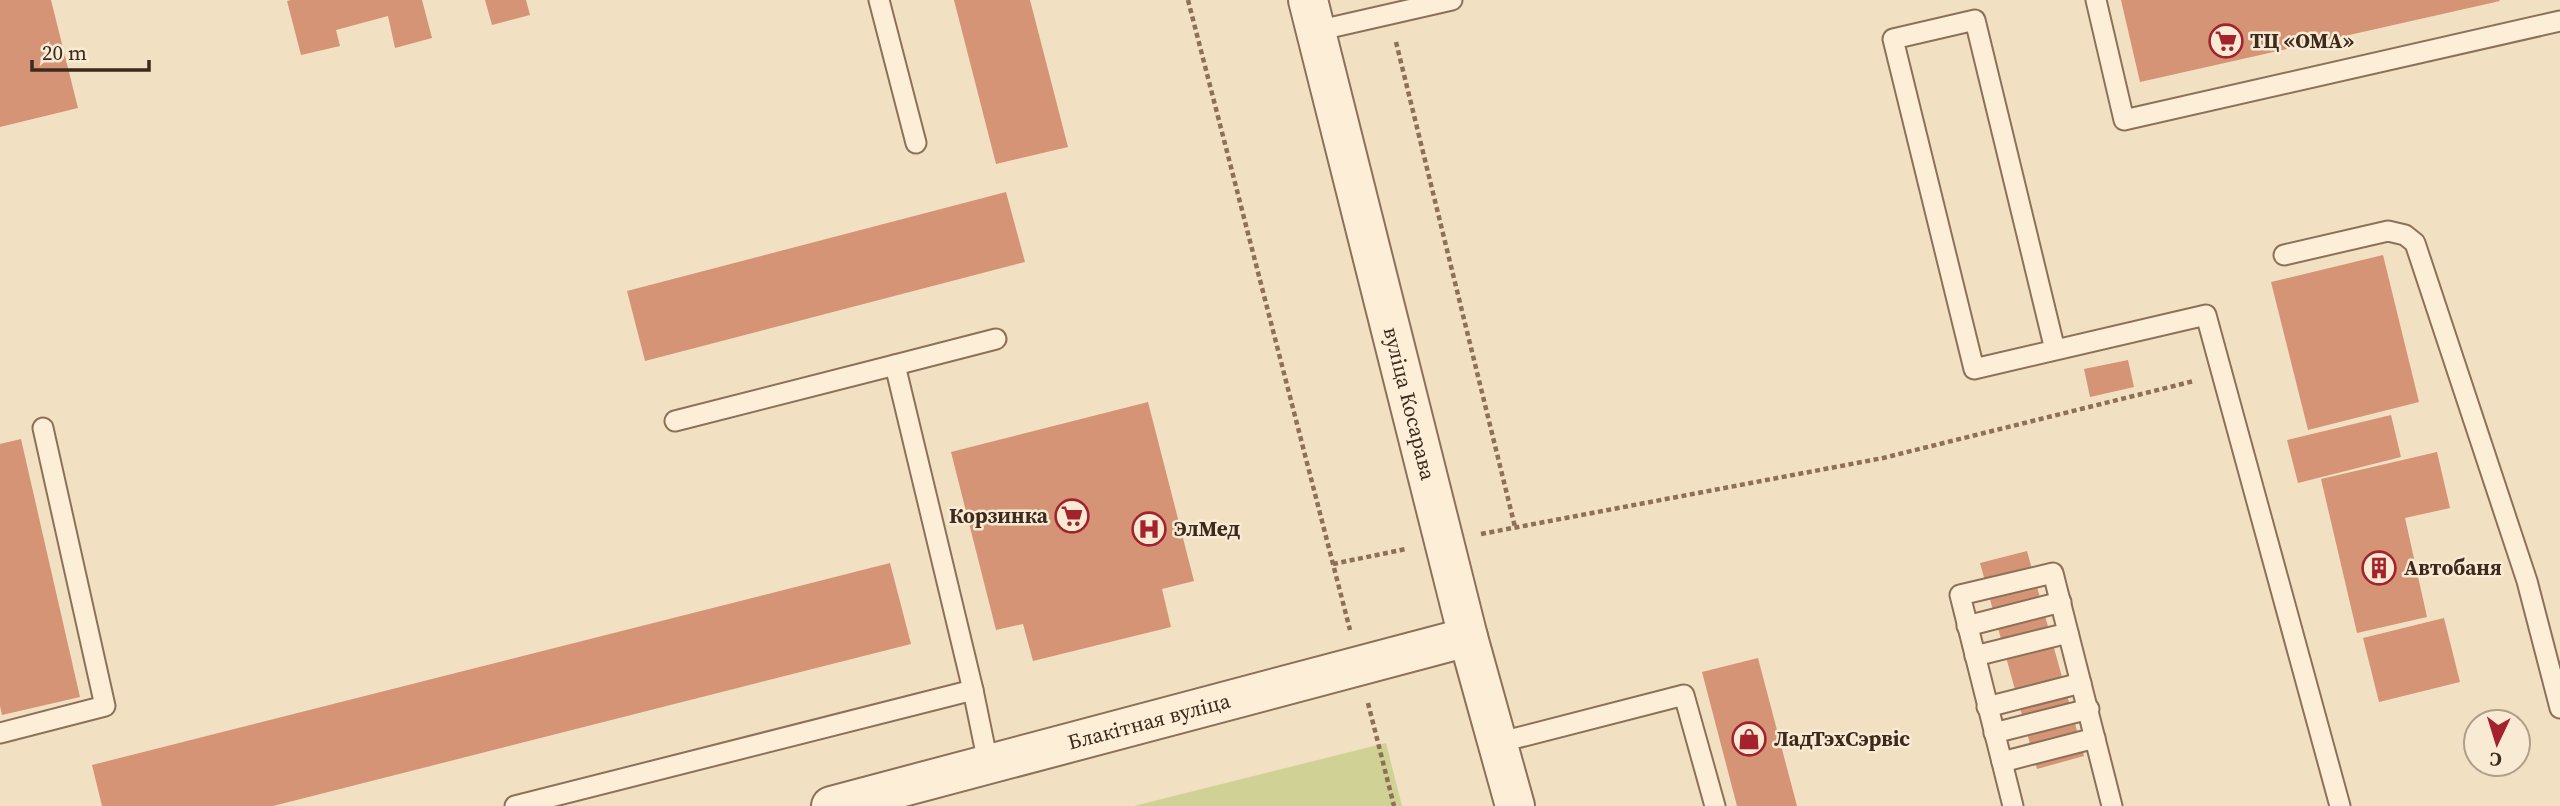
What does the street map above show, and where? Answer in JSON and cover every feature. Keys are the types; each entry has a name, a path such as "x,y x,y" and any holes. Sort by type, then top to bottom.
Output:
{"street":[{"name":"вуліца Косарава","path":"1312,16 1468,637 1515,806"},
{"name":"Блакітная вуліца","path":"831,806 1468,637"}],"lane":[{"path":"879,0 916,143"},
{"path":"1312,16 1389,14 1452,0"},
{"path":"2096,0 2124,120 2560,21"},
{"path":"2055,350 1975,20 1893,39 1974,369 2206,315 2340,806"},
{"path":"2284,255 2388,231 2405,235 2415,243 2527,581 2560,708"},
{"path":"675,421 996,339"},
{"path":"894,365 973,690 988,763"},
{"path":"0,733 105,706 43,428"},
{"path":"2013,806 1960,595 2053,573 2112,806"},
{"path":"1967,626 2061,602"},
{"path":"1975,656 2068,633"},
{"path":"1987,707 2081,683"},
{"path":"515,806 973,690"},
{"path":"1497,743 1684,695 1715,806"},
{"path":"1994,733 2088,709"},
{"path":"2002,762 2095,738"}],"path":[{"path":"1188,0 1394,806"},
{"path":"1389,14 1516,527"},
{"path":"1478,535 1883,458 2222,374"},
{"path":"1333,564 1410,548"}],"green space":[{"path":"1386,743 1402,806 1134,806"}],"building":[{"path":"0,0 51,0 78,108 0,127"},
{"path":"422,0 432,38 395,48 388,16 336,30 340,46 301,55 287,1"},
{"path":"485,0 526,0 530,15 492,25"},
{"path":"954,0 1030,0 1068,147 996,164"},
{"name":"ТЦ «ОМА»","path":"2121,0 2499,0 2500,1 2140,82"},
{"path":"1006,192 1025,262 645,361 627,291"},
{"path":"2383,255 2419,402 2308,430 2271,282"},
{"path":"2128,360 2134,387 2090,397 2084,369"},
{"name":"Корзинка","path":"1148,402 1194,581 1162,589 1171,627 1033,661 1023,624 996,630 951,452"},
{"path":"2391,415 2401,457 2298,483 2287,440"},
{"path":"21,439 80,697 2,715 0,444"},
{"name":"Автобаня","path":"2437,452 2450,508 2405,518 2427,617 2357,633 2321,479"},
{"path":"2027,551 2084,756 2037,769 1980,563"},
{"path":"890,563 911,644 273,806 102,806 92,765"},
{"path":"2444,618 2460,682 2379,702 2363,638"},
{"name":"ЛадТэхСэрвіс","path":"1758,658 1797,806 1737,806 1702,672"}],"place":[{"name":"ТЦ «ОМА»","path":"2226,41"},
{"name":"Корзинка","path":"1072,516"},
{"name":"ЭлМед","path":"1149,529"},
{"name":"Автобаня","path":"2379,568"},
{"name":"ЛадТэхСэрвіс","path":"1749,739"}]}
